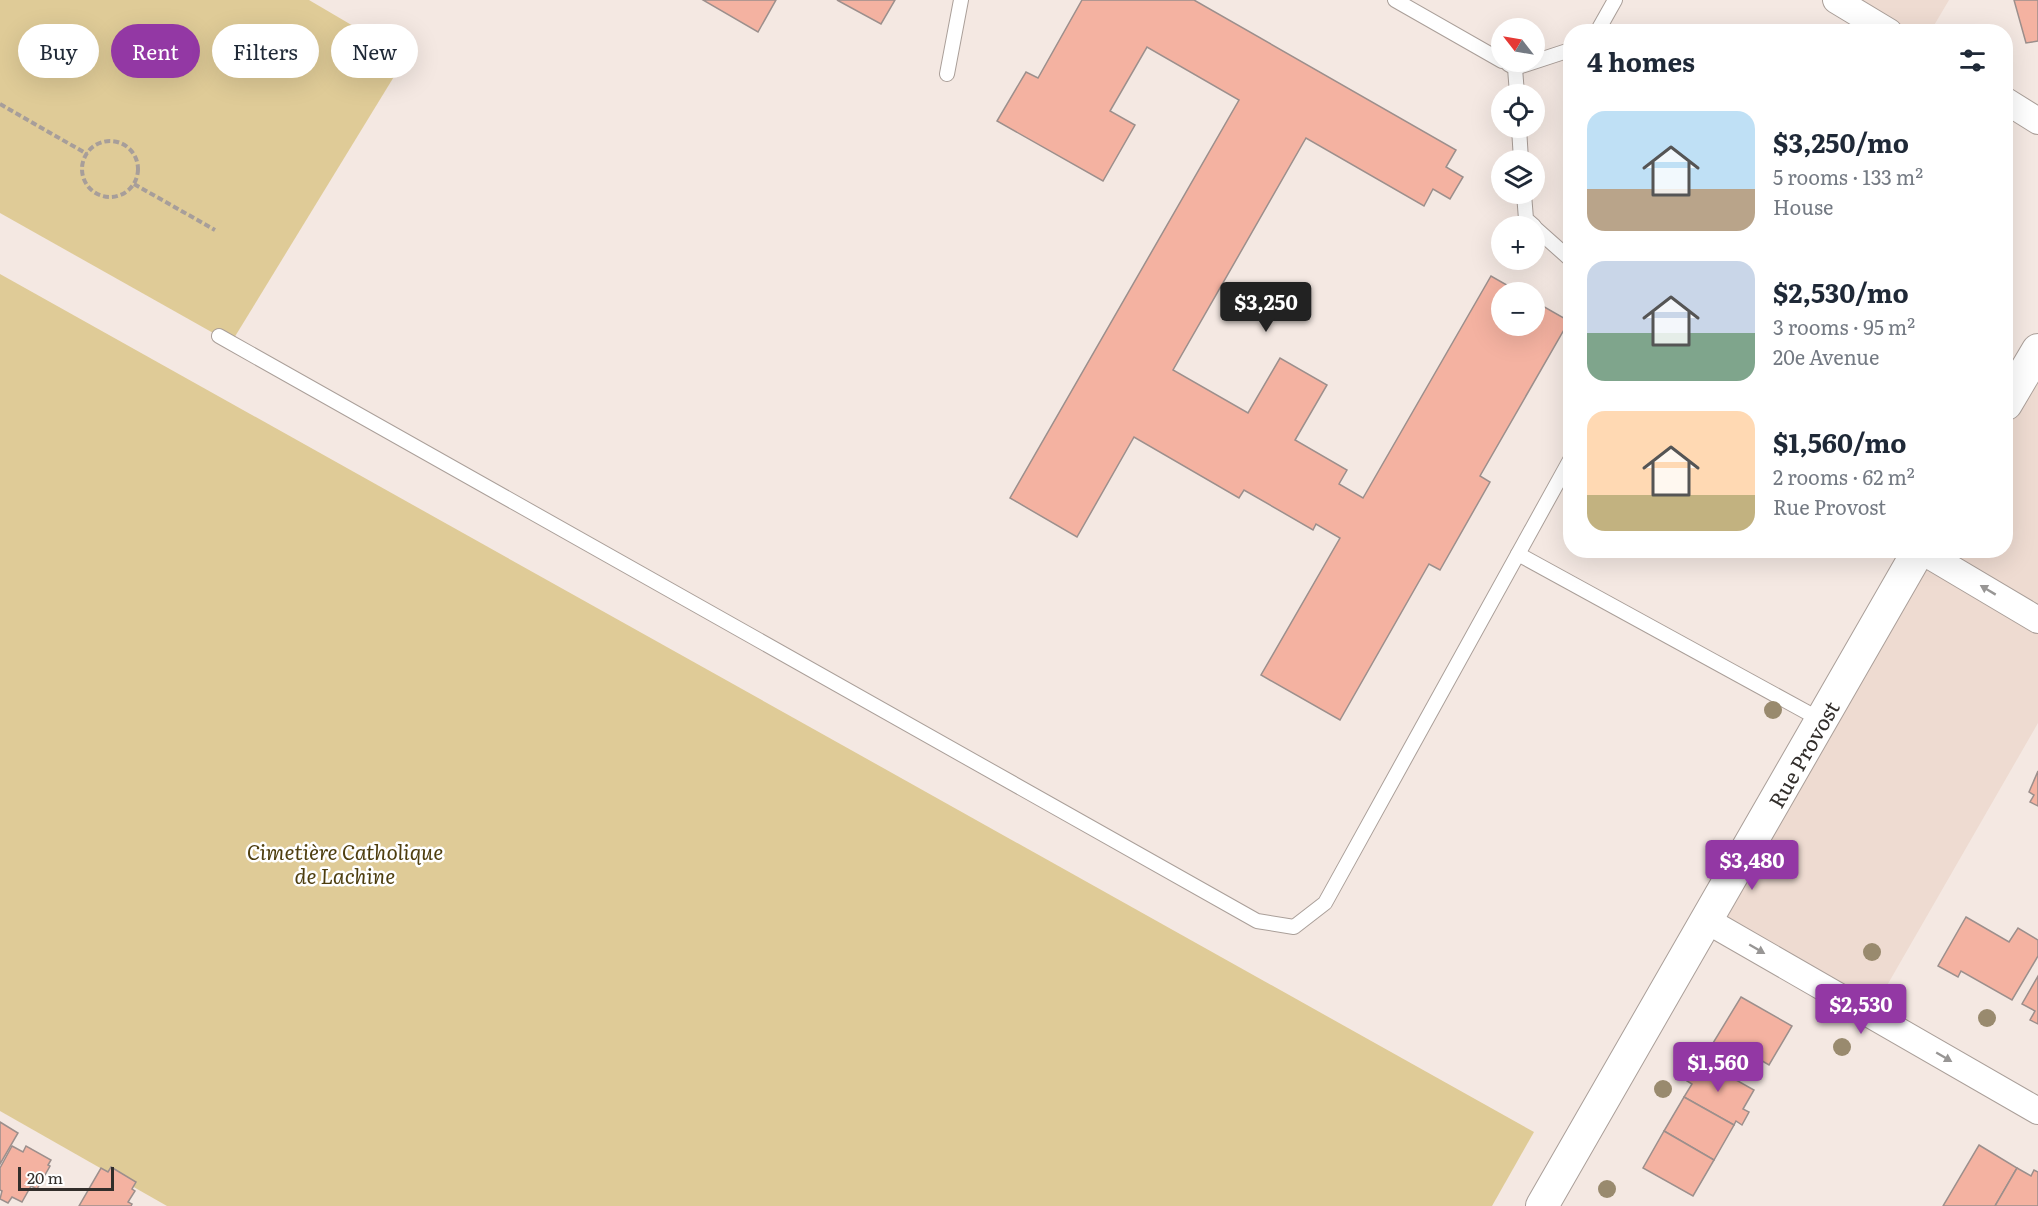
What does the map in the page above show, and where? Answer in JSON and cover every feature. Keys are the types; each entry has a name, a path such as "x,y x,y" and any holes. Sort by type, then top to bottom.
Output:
{"street":[{"path":"1836,0 1876,24"},
{"path":"2013,105 2038,121"},
{"path":"2013,392 2038,350"},
{"name":"Rue Provost","path":"1542,1206 1914,558"},
{"path":"1933,558 2038,620"},
{"path":"1706,920 2038,1111"}],"lane":[{"path":"947,74 961,0"},
{"path":"1602,24 1615,0"},
{"path":"1399,1 1491,54"},
{"path":"1545,55 1563,51"},
{"path":"1545,237 1563,254"},
{"path":"219,336 1257,921 1294,927 1325,903 1563,473"},
{"path":"1518,554 1821,720"}],"path":[{"path":"0,104 87,154"},
{"path":"102,142 121,143 129,148 138,165 138,175 134,184 128,191 112,197 95,193 84,179 83,162 87,154 102,142"},
{"path":"134,184 215,230"}],"shaded area":[{"path":"1848,0 1949,0 1935,24 1896,24"},
{"path":"2038,350 2038,723 1870,1015 1706,920 1915,558 2013,558 2013,392"}],"green space":[{"path":"0,0 309,0 350,24 331,24 331,78 393,78 231,343 0,213"},
{"name":"Cimetière Catholique de Lachine","path":"0,274 1534,1132 1492,1206 167,1206 0,1111"}],"building":[{"path":"703,0 776,0 758,32"},
{"path":"837,0 895,0 881,24"},
{"path":"1082,0 1194,0 1456,150 1446,167 1463,177 1450,199 1433,189 1424,206 1306,138 1173,370 1248,413 1280,358 1327,385 1295,440 1347,470 1339,484 1363,498 1491,276 1502,282 1491,282 1491,336 1545,336 1545,307 1563,318 1563,331 1480,476 1490,482 1440,570 1429,564 1340,720 1261,675 1340,538 1316,524 1313,530 1244,490 1239,498 1134,437 1077,537 1010,498 1239,100 1147,47 1110,111 1135,125 1103,181 997,121 1026,72 1038,78"},
{"path":"2014,0 2038,0 2038,41 2026,43"},
{"path":"2038,771 2038,806 2030,802 2034,795 2029,792"},
{"path":"1966,917 2009,942 2018,928 2038,940 2038,956 2012,1000 1961,971 1958,977 1938,966"},
{"path":"2038,976 2038,1024 2030,1020 2035,1011 2022,1004"},
{"path":"1741,997 1792,1026 1769,1065 1747,1052 1739,1066 1710,1048"},
{"path":"1697,1058 1754,1090 1743,1109 1749,1112 1742,1125 1736,1121 1734,1125 1684,1097 1692,1084 1687,1081 1692,1072 1689,1071"},
{"path":"1684,1097 1734,1125 1714,1160 1664,1131"},
{"path":"0,1122 18,1133 0,1164"},
{"path":"1664,1131 1714,1160 1693,1196 1643,1168"},
{"path":"1979,1145 2017,1168 1995,1206 1943,1206"},
{"path":"12,1146 23,1152 26,1146 51,1160 37,1189 31,1186 22,1202 12,1197 8,1203 0,1199 2,1191 0,1190 0,1168"},
{"path":"111,1167 136,1182 132,1189 135,1191 128,1202 132,1204 131,1206 79,1206 101,1168 108,1172"},
{"path":"2017,1168 2031,1176 2034,1170 2038,1172 2038,1206 1995,1206"}]}
